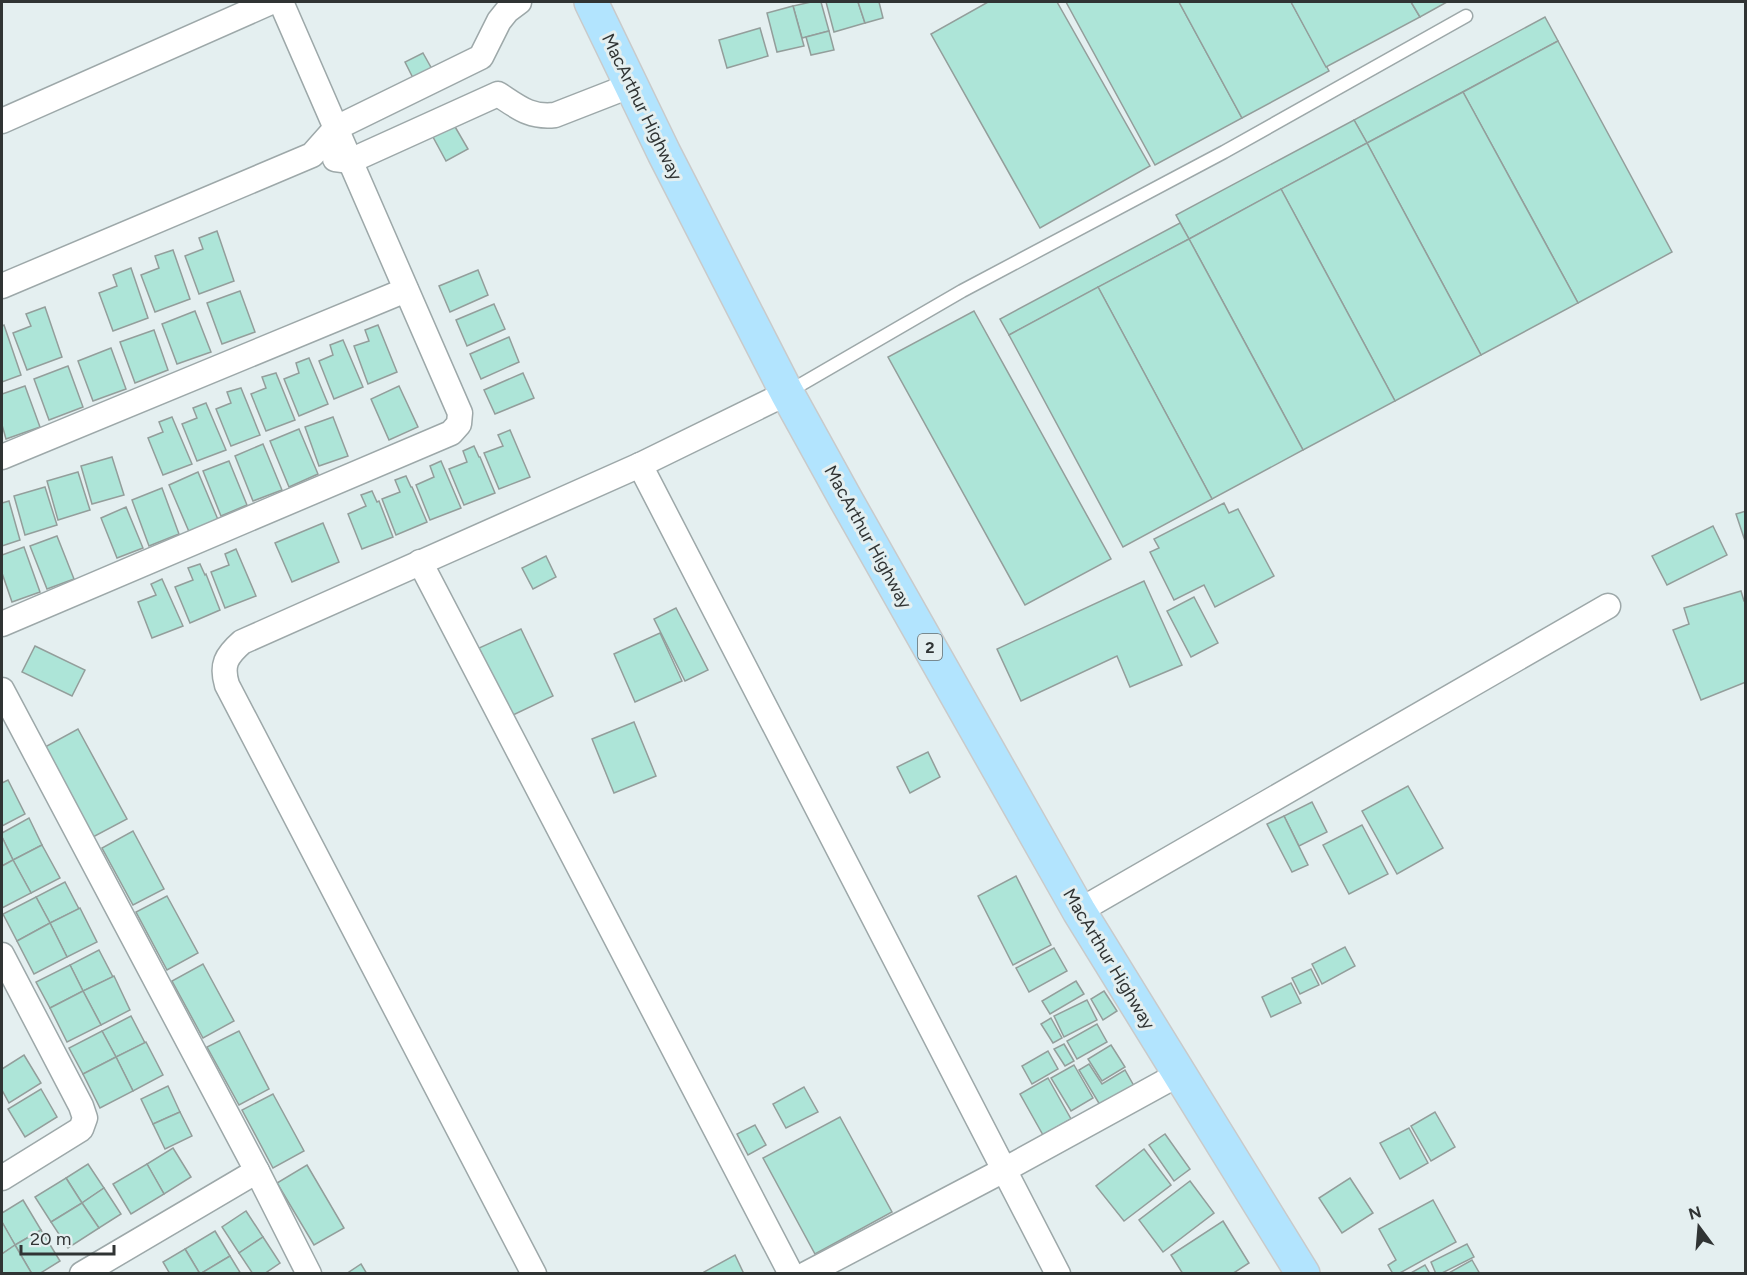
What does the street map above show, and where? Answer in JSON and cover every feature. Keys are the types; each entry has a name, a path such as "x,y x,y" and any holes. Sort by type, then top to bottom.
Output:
{"highway":[{"name":"MacArthur Highway","path":"591,2 664,153 787,393 1079,911 1303,1274"}],"street":[{"path":"2,121 271,2"},
{"path":"2,624 451,433 459,424 460,413 281,2"},
{"path":"2,286 312,155 336,128 482,57 499,21 519,2"},
{"path":"482,57 498,94 528,113 543,116 555,115 632,85"},
{"path":"312,155 351,161 498,94"},
{"path":"2,457 406,290"},
{"path":"534,1274 233,696 224,674 226,662 232,651 242,642 640,465 787,393"},
{"path":"640,465 1058,1274"},
{"path":"420,562 791,1274"},
{"path":"1079,911 1608,606"},
{"path":"2,690 257,1171 301,1270"},
{"path":"2,955 81,1106 85,1118 81,1129 2,1178"},
{"path":"806,1274 1004,1170 1179,1074"},
{"path":"82,1274 257,1171"}],"lane":[{"path":"787,393 962,291 1224,152 1466,16"}],"building":[{"path":"821,2 829,31 802,38 793,6"},
{"path":"826,2 858,2 865,23 834,32"},
{"path":"858,2 879,2 883,18 865,23"},
{"path":"988,2 1057,2 1150,166 1040,228 931,34"},
{"path":"1066,2 1179,2 1242,118 1155,165"},
{"path":"1179,2 1291,2 1329,71 1242,118"},
{"path":"1291,2 1411,2 1420,17 1326,67"},
{"path":"1411,2 1447,2 1420,17"},
{"path":"793,6 804,46 777,52 767,13"},
{"path":"1545,17 1558,41 1367,143 1354,120"},
{"path":"760,28 768,56 727,68 719,40"},
{"path":"829,31 834,50 811,55 806,37"},
{"path":"1558,41 1672,252 1578,303 1463,92"},
{"path":"423,53 433,71 414,80 405,62"},
{"path":"1463,92 1578,303 1481,355 1367,143"},
{"path":"1354,120 1367,143 1189,239 1176,215"},
{"path":"454,125 468,149 446,161 433,137"},
{"path":"1367,143 1481,355 1395,401 1281,189"},
{"path":"1281,189 1395,401 1303,450 1189,239"},
{"path":"1180,223 1189,239 1009,335 1000,319"},
{"path":"217,231 234,281 199,294 185,256 203,249 199,238"},
{"path":"1189,239 1303,450 1212,499 1098,287"},
{"path":"173,250 190,299 155,312 141,275 159,268 155,256"},
{"path":"131,268 148,318 113,331 99,293 117,286 113,275"},
{"path":"478,270 488,295 450,312 439,286"},
{"path":"1098,287 1212,499 1123,547 1009,335"},
{"path":"240,291 255,332 222,344 207,303"},
{"path":"494,304 505,329 467,346 456,320"},
{"path":"45,307 62,357 27,370 13,333 31,326 26,314"},
{"path":"195,311 211,352 177,364 162,324"},
{"path":"974,311 1111,559 1025,605 888,357"},
{"path":"4,325 21,375 2,382 2,326"},
{"path":"378,325 397,372 368,384 354,346 369,341 365,330"},
{"path":"154,330 168,370 135,383 120,342"},
{"path":"509,337 519,362 481,379 470,354"},
{"path":"343,340 363,387 334,399 319,361 333,355 330,345"},
{"path":"111,348 126,389 93,401 78,361"},
{"path":"309,358 328,404 299,416 284,379 299,373 296,363"},
{"path":"68,366 83,407 49,420 34,379"},
{"path":"276,373 295,420 266,431 251,394 266,388 262,377"},
{"path":"523,373 534,398 495,414 484,390"},
{"path":"25,386 40,427 6,439 2,425 2,394"},
{"path":"399,386 418,427 389,440 371,399"},
{"path":"241,388 260,435 231,446 216,409 231,403 227,392"},
{"path":"206,403 226,450 197,461 182,424 197,418 193,408"},
{"path":"172,417 192,464 163,475 148,438 163,432 159,422"},
{"path":"333,417 348,456 319,466 305,427"},
{"path":"299,429 318,474 289,487 270,441"},
{"path":"510,430 530,477 499,489 484,453 503,446 498,435"},
{"path":"263,444 282,490 253,501 235,456"},
{"path":"474,446 495,493 464,505 449,469 467,462 463,451"},
{"path":"112,457 124,495 92,504 81,466"},
{"path":"229,461 247,505 221,516 203,471"},
{"path":"441,461 461,508 430,520 416,485 434,477 430,466"},
{"path":"78,472 90,510 58,520 47,481"},
{"path":"198,472 219,522 190,534 169,485"},
{"path":"406,476 427,522 396,535 382,499 400,492 395,480"},
{"path":"45,487 57,525 25,535 14,496"},
{"path":"162,488 179,534 149,546 132,500"},
{"path":"372,491 377,502 379,501 393,537 362,549 348,514 366,506 361,495"},
{"path":"9,501 20,540 2,546 2,503"},
{"path":"1224,503 1229,513 1238,509 1274,576 1215,607 1204,585 1174,600 1150,552 1159,548 1154,539"},
{"path":"126,507 143,548 117,558 101,518"},
{"path":"1746,511 1746,544 1736,514"},
{"path":"323,523 339,562 292,582 275,543"},
{"path":"1713,526 1727,555 1667,585 1652,556"},
{"path":"57,536 74,579 47,589 30,546"},
{"path":"24,547 40,592 12,602 2,573 2,555"},
{"path":"236,549 256,596 225,608 211,572 229,565 225,554"},
{"path":"546,556 556,577 533,589 522,568"},
{"path":"200,564 220,610 190,623 175,587 193,580 188,568"},
{"path":"162,579 183,626 152,638 138,602 156,595 151,584"},
{"path":"1144,581 1182,665 1130,687 1117,656 1021,701 997,649"},
{"path":"1741,591 1746,601 1746,682 1701,700 1673,630 1689,624 1684,608"},
{"path":"1194,597 1218,643 1191,657 1167,611"},
{"path":"676,608 708,670 685,681 654,619"},
{"path":"521,629 553,696 511,716 479,648"},
{"path":"660,633 682,681 635,702 614,654"},
{"path":"35,646 85,670 72,696 22,672"},
{"path":"634,722 656,776 614,793 592,739"},
{"path":"78,729 127,819 93,837 45,747"},
{"path":"928,752 940,777 910,793 897,767"},
{"path":"8,780 25,814 2,826 2,783"},
{"path":"1408,786 1443,848 1397,874 1362,811"},
{"path":"1312,802 1327,832 1299,846 1284,816"},
{"path":"1284,816 1308,865 1292,872 1267,824"},
{"path":"29,818 42,845 13,860 2,833"},
{"path":"1362,825 1388,874 1349,894 1323,845"},
{"path":"133,831 164,889 133,905 102,848"},
{"path":"2,837 13,860 2,866"},
{"path":"42,845 60,878 31,893 13,860"},
{"path":"13,860 31,893 2,908 2,866"},
{"path":"1016,876 1051,945 1013,965 978,896"},
{"path":"65,882 79,909 50,923 36,897"},
{"path":"167,896 198,953 167,970 136,912"},
{"path":"36,897 50,923 17,941 3,914"},
{"path":"80,908 97,942 67,957 50,923"},
{"path":"50,923 67,957 34,974 17,941"},
{"path":"1345,947 1355,966 1322,984 1312,964"},
{"path":"1054,948 1067,971 1029,992 1016,968"},
{"path":"99,950 113,977 83,991 70,965"},
{"path":"203,964 234,1021 203,1038 172,981"},
{"path":"70,965 83,991 50,1008 36,982"},
{"path":"1311,969 1319,985 1300,994 1292,978"},
{"path":"114,976 130,1010 101,1025 83,991"},
{"path":"1076,981 1084,994 1050,1014 1042,1001"},
{"path":"1291,983 1301,1003 1271,1017 1262,997"},
{"path":"83,991 101,1025 67,1042 50,1008"},
{"path":"1104,991 1117,1011 1103,1020 1091,999"},
{"path":"1087,1000 1097,1020 1064,1037 1054,1016"},
{"path":"131,1016 145,1043 116,1057 102,1031"},
{"path":"1051,1018 1062,1038 1053,1043 1041,1024"},
{"path":"1097,1024 1107,1042 1077,1059 1067,1041"},
{"path":"102,1031 116,1057 83,1074 69,1048"},
{"path":"239,1031 269,1089 239,1105 207,1047"},
{"path":"146,1042 163,1075 133,1091 116,1057"},
{"path":"1064,1044 1074,1061 1065,1066 1054,1049"},
{"path":"1111,1045 1125,1067 1102,1081 1088,1059"},
{"path":"1048,1051 1058,1069 1032,1084 1022,1066"},
{"path":"24,1055 41,1083 9,1103 2,1090 2,1069"},
{"path":"116,1057 133,1091 100,1108 83,1074"},
{"path":"1089,1064 1102,1084 1125,1070 1134,1086 1100,1105 1079,1070"},
{"path":"1074,1065 1093,1098 1071,1111 1051,1078"},
{"path":"1048,1078 1071,1119 1043,1135 1020,1094"},
{"path":"168,1086 180,1112 153,1124 141,1099"},
{"path":"804,1087 818,1112 786,1128 773,1104"},
{"path":"41,1089 57,1117 25,1137 8,1109"},
{"path":"273,1094 304,1151 273,1168 242,1110"},
{"path":"180,1112 192,1136 165,1149 153,1124"},
{"path":"1435,1112 1455,1147 1431,1161 1411,1126"},
{"path":"840,1117 892,1212 815,1254 763,1158"},
{"path":"755,1125 766,1145 748,1155 737,1134"},
{"path":"1409,1128 1428,1163 1400,1179 1380,1143"},
{"path":"1165,1134 1190,1169 1174,1181 1149,1145"},
{"path":"173,1148 191,1177 164,1194 147,1164"},
{"path":"1144,1149 1171,1185 1124,1221 1096,1186"},
{"path":"88,1164 104,1188 82,1203 66,1178"},
{"path":"147,1164 164,1194 131,1214 113,1184"},
{"path":"307,1165 344,1228 314,1245 277,1183"},
{"path":"66,1178 82,1203 51,1222 35,1197"},
{"path":"1350,1178 1373,1213 1342,1233 1319,1198"},
{"path":"1190,1181 1214,1213 1163,1252 1139,1220"},
{"path":"104,1188 121,1214 99,1228 82,1203"},
{"path":"23,1200 41,1230 15,1245 2,1222 2,1213"},
{"path":"1433,1200 1456,1242 1398,1274 1393,1274 1388,1265 1396,1260 1379,1229"},
{"path":"82,1203 99,1228 68,1248 51,1222"},
{"path":"246,1211 263,1237 239,1253 222,1227"},
{"path":"1223,1221 1249,1263 1232,1274 1183,1274 1171,1255"},
{"path":"2,1222 15,1245 2,1254"},
{"path":"41,1230 60,1261 39,1274 32,1274 15,1245"},
{"path":"215,1231 230,1256 200,1274 185,1249"},
{"path":"263,1237 280,1263 264,1274 253,1274 239,1253"},
{"path":"1467,1244 1474,1257 1436,1274 1431,1262"},
{"path":"15,1245 32,1274 2,1274 2,1254"},
{"path":"185,1249 200,1274 170,1274 163,1262"},
{"path":"735,1255 744,1274 705,1274 704,1272"},
{"path":"230,1256 241,1274 200,1274"},
{"path":"1472,1260 1480,1274 1447,1274"},
{"path":"361,1264 367,1274 346,1274"},
{"path":"1425,1265 1430,1274 1409,1274"}]}
